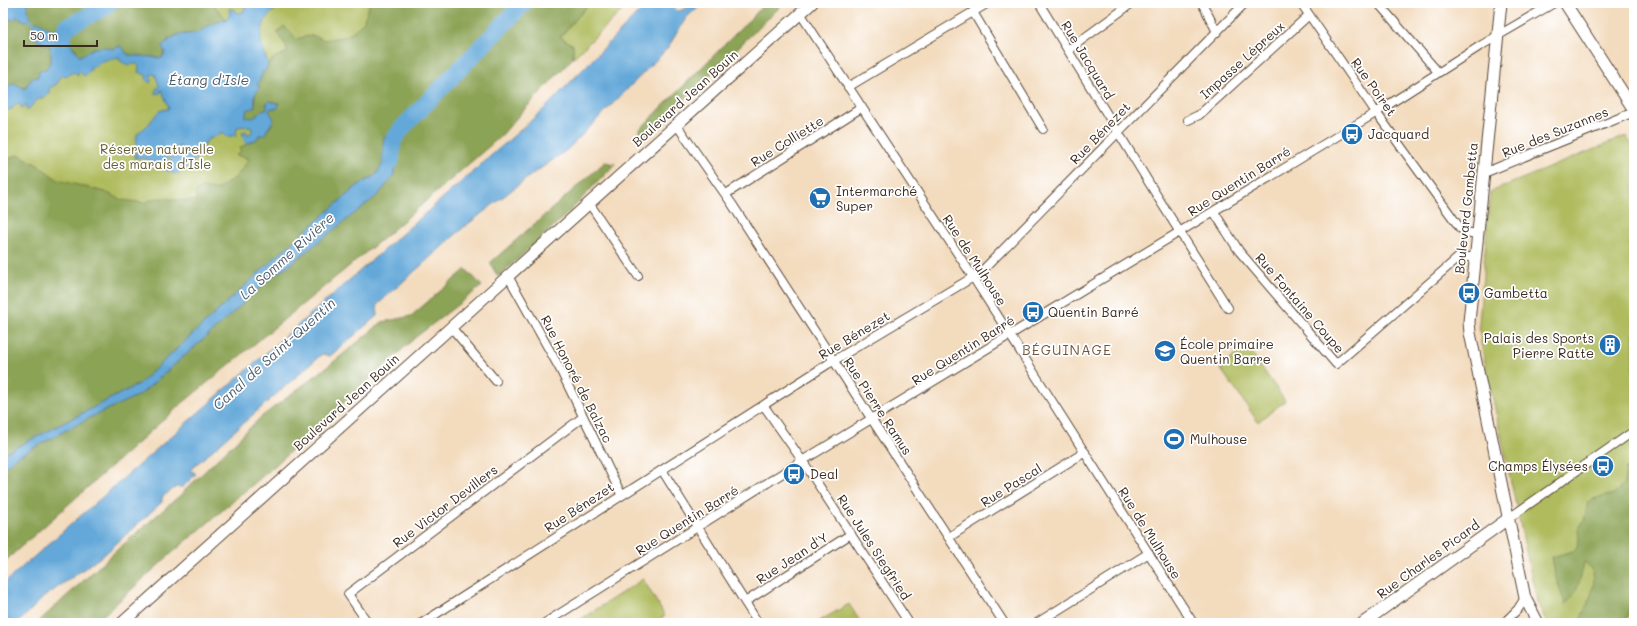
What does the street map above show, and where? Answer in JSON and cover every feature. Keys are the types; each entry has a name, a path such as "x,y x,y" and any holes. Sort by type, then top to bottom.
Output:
{"street":[{"name":"Boulevard Jean Bouin","path":"122,623 812,3"},
{"path":"848,87 988,3"},
{"name":"Rue Jacquard","path":"1039,3 1179,232 1228,308"},
{"path":"1068,50 1132,3"},
{"path":"1202,3 1217,32"},
{"name":"Rue Bénezet","path":"422,623 621,494 662,470 834,361 980,273 1245,3"},
{"name":"Rue Poiret","path":"1301,3 1460,228 1466,232 1477,234"},
{"path":"1378,3 1438,72"},
{"name":"Boulevard Gambetta","path":"1500,3 1484,173 1474,257 1470,333 1525,598 1538,623"},
{"name":"Rue Quentin Barré","path":"545,623 802,462 1214,212 1377,112 1438,72 1554,3"},
{"path":"1566,3 1634,111"},
{"path":"973,12 1043,129"},
{"name":"Rue de Mulhouse","path":"800,13 973,277 1009,336 1085,452 1193,623"},
{"name":"Impasse Lépreux","path":"1188,120 1199,115 1309,15"},
{"name":"Rue Colliette","path":"726,194 862,108"},
{"name":"Rue des Suzannes","path":"1484,173 1634,111"},
{"name":"Rue Pierre Ramus","path":"676,124 726,194 1004,623"},
{"path":"589,203 638,276"},
{"name":"Rue Fontaine Coupe","path":"1214,212 1239,252 1336,364 1459,257 1474,257"},
{"name":"Rue Honoré de Balzac","path":"508,276 556,362 621,494"},
{"path":"451,327 496,381"},
{"name":"Rue Jules Siegfried","path":"764,406 851,534 909,623"},
{"name":"Rue Victor Devillers","path":"368,623 348,594 583,417"},
{"path":"1509,518 1634,431"},
{"name":"Rue Pascal","path":"949,538 1085,452"},
{"path":"662,470 758,623"},
{"name":"Rue Charles Picard","path":"1363,623 1509,518"},
{"name":"Rue Jean d'Y","path":"745,602 851,534"},
{"path":"1037,623 1149,553"},
{"path":"1504,623 1525,598"}],"green space":[{"name":"Réserve naturelle des marais d'Isle","path":"3,3 516,3 3,454"},
{"path":"27,3 212,3 226,19 209,25 197,33 177,35 168,40 162,58 128,55 120,46 113,49 103,47 80,57 75,48 64,39 63,26 52,30 42,25 41,43 50,46 51,55 48,67 24,89 14,83 3,90 3,16 7,16 10,20 15,19 17,16 25,21 30,20"},
{"name":"Réserve naturelle des marais d'Isle","path":"370,3 590,3 560,37 573,45 573,58 501,136 387,235 179,406 3,563 3,468 20,455 89,418 141,394 273,276 293,262 393,177 400,140 384,137 383,163 376,175 357,186 278,255 139,384 3,454 3,166 12,156 20,155 39,166 58,180 105,192 122,200 146,203 157,198 184,201 197,200 195,193 201,188 217,190 237,176 249,159 236,155 240,152 241,147 257,139 259,135 264,135 272,124 269,111 271,108 276,108 279,103 270,101 267,103 267,109 253,118 245,117 247,110 255,104 255,93 260,87 257,85 263,73 262,72 275,57 287,53 287,47 277,33 284,26 296,39 312,35 324,40 347,36 363,23"},
{"path":"590,3 630,3 573,58 573,45 560,37"},
{"path":"766,3 784,3 644,139 638,131"},
{"path":"1626,136 1634,148 1634,623 1547,623 1537,602 1481,344 1479,323 1490,192"},
{"path":"605,162 615,164 568,213 498,277 490,263"},
{"path":"466,269 482,286 416,337 270,470 164,560 95,623 37,623 118,549 178,497 261,417 336,360 382,322 411,316"},
{"path":"1247,346 1285,401 1258,422 1220,368"},
{"path":"1626,467 1634,473 1634,608 1624,623 1579,623 1592,591 1594,583 1593,575 1590,568 1584,562 1576,591 1565,604 1555,575 1552,557 1576,550 1579,541 1578,529 1584,521 1588,502 1592,499 1615,494 1624,483"},
{"path":"643,579 665,616 652,623 575,623"},
{"path":"849,604 861,623 816,623"}],"water":[{"path":"3,3 27,3 30,20 25,21 17,16 15,19 10,20 7,16 3,16"},
{"name":"Étang d'Isle","path":"247,3 305,3 288,4 274,10 266,19 264,24 261,43 268,64 266,70 262,72 263,73 257,85 260,87 254,96 255,107 247,110 245,117 253,118 264,109 267,109 267,103 270,101 279,104 278,108 271,108 269,111 274,119 264,135 259,135 257,139 246,144 242,132 246,131 247,134 250,134 252,131 251,126 237,127 236,137 235,135 228,137 225,136 223,132 206,141 205,146 201,148 202,154 211,155 199,157 193,161 185,171 175,174 163,169 180,147 179,145 160,168 147,159 135,158 137,134 148,125 159,111 169,108 162,91 161,90 160,93 156,94 155,91 159,86 155,74 150,75 152,80 150,83 146,80 146,75 138,72 139,66 137,64 131,64 130,66 120,61 119,57 102,61 96,66 91,67 90,71 84,76 80,72 77,73 78,76 74,72 69,75 61,76 57,84 49,88 51,90 49,91 51,92 38,99 27,111 26,104 22,109 20,104 15,104 12,109 6,110 3,116 3,90 14,83 25,89 32,78 38,77 39,70 46,69 50,61 50,46 33,38 30,31 37,21 52,30 63,26 68,29 64,39 69,42 80,56 94,48 103,47 113,49 121,46 128,55 162,58 165,53 162,45 177,35 197,33 209,25 226,19 230,14 229,9 234,9 237,13 243,12"},
{"name":"Canal de Saint-Quentin","path":"654,3 674,3 672,5 678,11 685,9 691,3 702,3 686,18 667,49 568,149 526,179 463,228 377,305 378,315 330,356 322,354 190,470 196,474 183,487 176,487 162,497 162,502 105,554 44,597 18,623 3,623 3,584 543,110 639,12"},
{"path":"384,137 400,140 393,177 378,195 273,276 141,394 89,418 20,455 3,468 3,454 139,384 278,255 357,186 376,175 383,163"}],"waterway":[{"path":"59,50 66,27 102,9 109,3"},
{"name":"La Somme Rivière","path":"391,161 393,141 402,128 524,3"},
{"path":"27,18 38,27"}],"place":[{"name":"Jacquard","path":"1352,134"},
{"name":"Intermarché Super","path":"820,198"},
{"name":"Gambetta","path":"1469,293"},
{"name":"Quentin Barré","path":"1033,312"},
{"name":"Palais des Sports Pierre Ratte","path":"1610,345"},
{"name":"École primaire Quentin Barre","path":"1165,351"},
{"name":"Mulhouse","path":"1174,439"},
{"name":"Champs Élysées","path":"1603,466"},
{"name":"Deal","path":"794,474"}],"district":[{"name":"BÉGUINAGE","path":"1067,350"}]}
